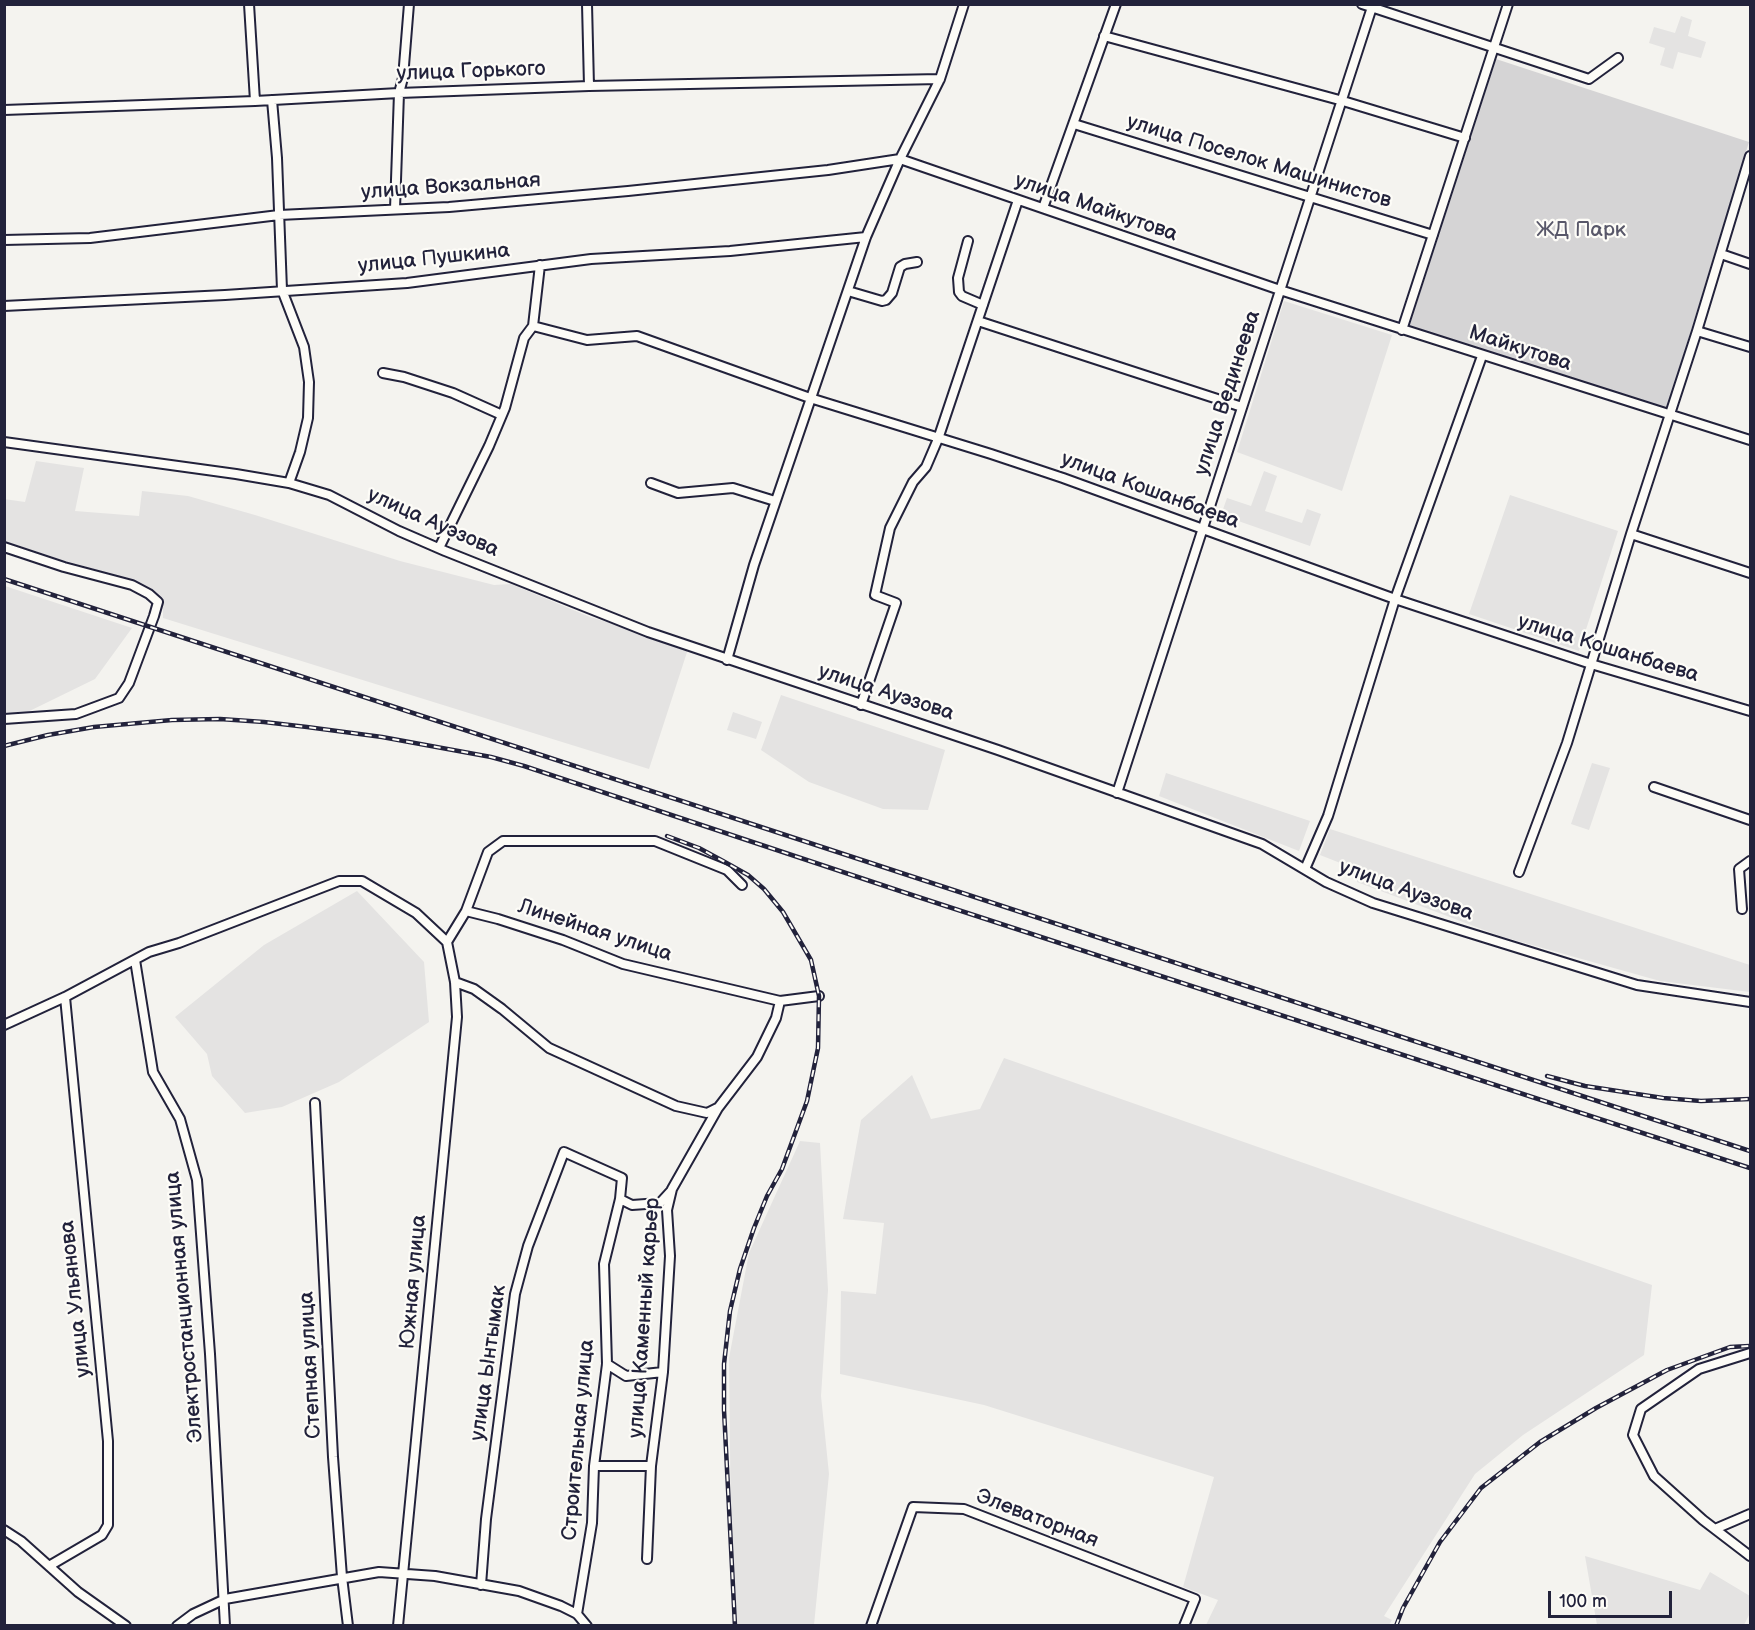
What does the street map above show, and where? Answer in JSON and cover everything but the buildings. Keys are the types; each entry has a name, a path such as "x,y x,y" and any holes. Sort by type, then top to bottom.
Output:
{"street":[{"path":"249,4 255,101"},
{"path":"395,210 399,93 403,78 408,4"},
{"path":"586,4 589,86"},
{"path":"727,660 775,501 866,237 900,159 940,79 964,4"},
{"path":"1042,208 1116,4"},
{"path":"1362,4 1589,79 1618,58"},
{"path":"1402,330 1508,4"},
{"name":"улица Вединеева","path":"1117,793 1373,6"},
{"path":"1104,36 1343,101 1465,138"},
{"name":"улица Горького","path":"4,110 589,86 940,79"},
{"path":"272,100 277,158 282,290 304,346 309,382 308,418 290,483"},
{"name":"улица Поселок Машинистов","path":"1074,124 1433,235"},
{"path":"1519,872 1567,743 1668,415 1746,185 1750,156"},
{"name":"улица Майкутова","path":"900,159 1280,290"},
{"name":"улица Вокзальная","path":"4,240 90,238 279,215 395,210 628,192 828,170 900,159"},
{"path":"861,705 896,603 875,595 890,528 914,482 926,467 938,439 1018,200"},
{"name":"улица Пушкина","path":"4,306 225,295 407,282 591,259 730,251 866,237"},
{"path":"968,241 958,278 959,292 962,296 983,305"},
{"path":"1721,254 1750,264"},
{"path":"848,291 882,301 886,300 891,293 900,267 917,262"},
{"path":"439,548 502,415 524,338 533,326 540,265"},
{"name":"Майкутова","path":"1280,290 1750,440"},
{"path":"978,321 1242,407"},
{"name":"улица Кошанбаева","path":"533,326 587,340 637,336 810,398 1063,478 1395,599 1591,664 1750,711"},
{"path":"1696,331 1750,348"},
{"path":"1305,869 1328,816 1395,599 1482,356"},
{"path":"383,373 404,376 453,393 502,415"},
{"name":"улица Ауэзова","path":"4,442 236,474 290,483 328,495 399,531 648,632 998,750 1262,844 1326,882 1373,903 1637,985 1750,1002"},
{"path":"651,483 678,493 733,488 775,501"},
{"path":"1631,534 1750,573"},
{"path":"4,548 132,585 158,602 129,683 119,698 76,714 4,718"},
{"path":"1654,787 1750,820"},
{"path":"4,1025 65,997 150,952 339,881 362,880 416,913 447,942 466,911 488,852 503,841 655,841 727,870 742,885"},
{"path":"1742,909 1739,869 1750,861"},
{"name":"Линейная улица","path":"466,911 563,940 623,964 780,1001 819,996"},
{"name":"Южная улица","path":"398,1626 457,1017 456,982 447,942"},
{"name":"Электростанционная улица","path":"135,960 153,1072 180,1119 197,1180 225,1626"},
{"path":"456,982 474,989 549,1048 598,1072 676,1106 707,1113 718,1108"},
{"name":"улица Ульянова","path":"49,1566 102,1535 108,1525 108,1441 65,997"},
{"name":"улица Каменный карьер","path":"647,1559 651,1466 663,1372 670,1256 667,1210 672,1190 718,1108 757,1057 776,1018 780,1001"},
{"name":"Степная улица","path":"315,1103 342,1577 348,1626"},
{"name":"улица Ынтымак","path":"481,1585 486,1520 515,1294 528,1246 564,1152 622,1178 620,1199"},
{"path":"620,1199 632,1205 660,1203 672,1190"},
{"name":"Строительная улица","path":"577,1614 592,1523 594,1466 607,1364 604,1263 620,1199"},
{"path":"1750,1353 1699,1369 1641,1409 1632,1435 1654,1476 1750,1556"},
{"path":"607,1364 626,1376 663,1372"},
{"path":"594,1466 651,1466"},
{"name":"Элеваторная","path":"871,1626 913,1507 964,1509 1195,1599 1184,1626"},
{"path":"1715,1529 1750,1514"},
{"path":"4,1530 21,1541 78,1592 126,1626"},
{"path":"177,1626 193,1614 225,1599 379,1572 435,1576 519,1591 577,1614 587,1626"}],"shaded area":[{"path":"1681,16 1692,20 1688,36 1706,42 1701,58 1678,52 1673,69 1660,65 1665,48 1649,43 1654,27 1675,33"},
{"path":"1284,301 1392,335 1342,491 1237,452"},
{"path":"36,461 84,468 75,511 139,516 142,491 188,496 400,561 494,585 511,584 590,617 689,646 649,769 163,618 163,598 138,582 5,541 4,499 25,502"},
{"path":"1264,471 1277,476 1265,511 1302,523 1307,509 1321,514 1310,546 1221,515 1227,498 1251,506"},
{"path":"1510,495 1618,531 1579,651 1469,614"},
{"path":"5,586 132,628 95,679 5,723"},
{"path":"781,695 945,750 928,810 883,809 809,782 761,750"},
{"path":"733,712 762,722 756,739 727,730"},
{"path":"1592,763 1610,768 1589,830 1571,824"},
{"path":"1166,773 1310,821 1299,851 1159,796"},
{"path":"1330,829 1750,965 1750,992 1660,981 1500,936 1357,882 1358,870 1320,855"},
{"path":"357,891 424,962 429,1022 339,1082 282,1107 245,1113 212,1076 207,1054 175,1017 264,945"},
{"path":"1004,1058 1652,1285 1644,1355 1523,1435 1475,1474 1384,1616 1392,1620 1389,1625 1206,1625 1218,1600 1183,1587 1214,1477 984,1405 840,1374 841,1291 876,1294 884,1223 843,1219 861,1120 912,1075 931,1119 980,1109"},
{"path":"800,1141 820,1143 828,1290 821,1396 829,1474 814,1625 732,1625 729,1358 749,1253"},
{"path":"1585,1556 1700,1590 1710,1572 1750,1596 1750,1613 1744,1625 1597,1625"}],"green space":[{"name":"ЖД Парк","path":"1496,59 1749,142 1667,408 1409,327"}],"railway":[{"path":"4,579 1750,1151"},
{"path":"4,746 94,727 172,720 220,719 264,722 382,737 491,757 1750,1168"},
{"path":"667,836 699,848 723,861 748,875 764,889 783,912 811,960 819,996 818,1048 807,1101 782,1169 767,1196 754,1228 740,1269 730,1311 724,1364 724,1410 735,1626"},
{"path":"1547,1076 1585,1086 1663,1098 1701,1101 1750,1099"},
{"path":"1396,1626 1403,1608 1440,1542 1481,1488 1540,1442 1596,1408 1667,1370 1730,1347 1750,1346"}]}
